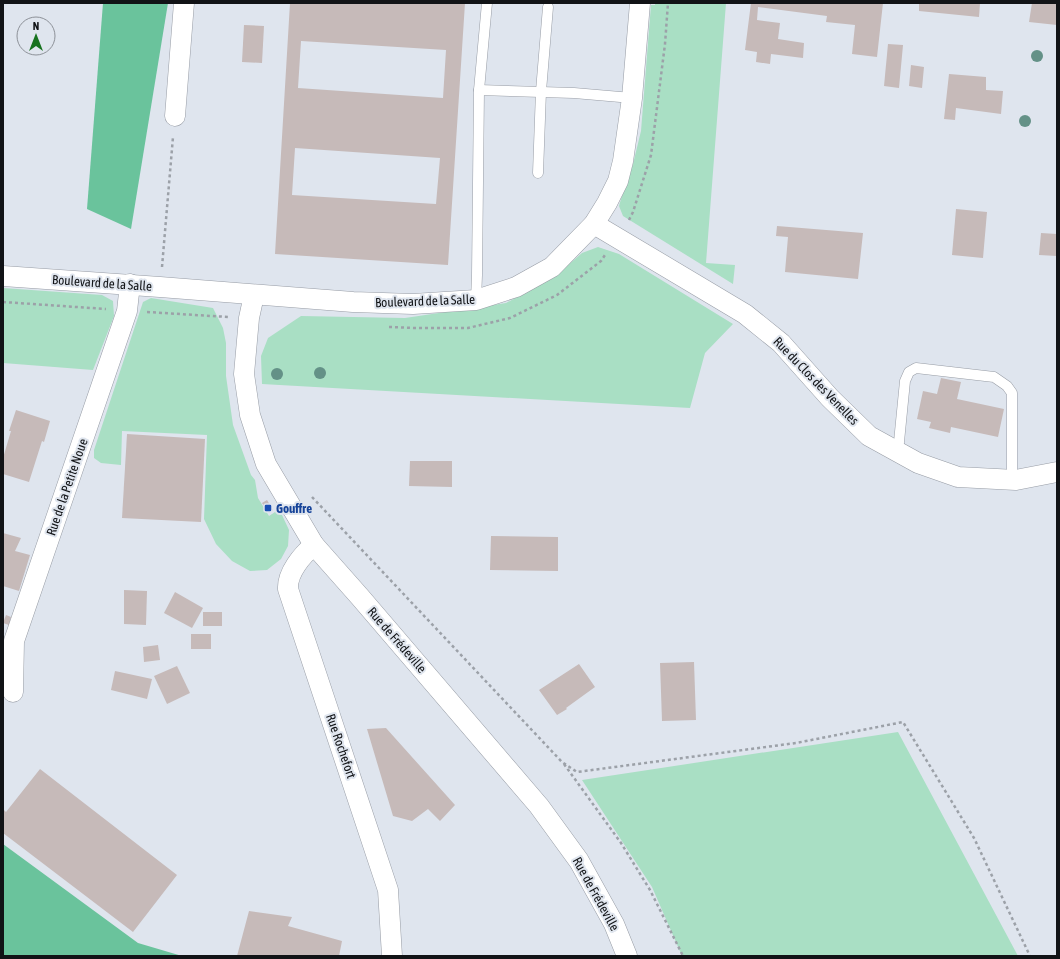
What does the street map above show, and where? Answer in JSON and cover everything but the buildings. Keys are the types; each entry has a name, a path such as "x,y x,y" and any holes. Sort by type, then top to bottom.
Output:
{"street":[{"path":"175,116 184,3"},
{"name":"Boulevard de la Salle","path":"3,276 130,284 254,295 398,304 476,300 516,287 552,267 594,224 618,181 624,161 632,98 640,3"},
{"name":"Rue du Clos des Venelles","path":"594,224 745,314 781,343 830,398 869,436 898,452 918,462 958,478 1012,480 1057,472"},
{"name":"Rue de la Petite Noue","path":"13,692 14,641 127,311 130,284"},
{"name":"Rue de Frédeville","path":"254,295 249,318 244,374 250,415 266,464 314,545 539,806 579,861 614,924 627,956"},
{"name":"Rue Rochefort","path":"314,545 305,552 295,568 288,583 288,589 388,890 392,956"}],"lane":[{"path":"476,300 479,90 487,3"},
{"path":"538,173 541,92 548,7"},
{"path":"479,90 541,92 632,98"},
{"path":"898,452 905,381 909,372 916,368 994,377 1007,386 1012,393 1012,480"}],"path":[{"path":"383,326 414,328 468,328 510,318 557,295 601,260 618,238 633,212 651,155 665,44 668,3"},
{"path":"160,287 175,116"},
{"path":"286,498 296,494 309,494 562,762 621,843 650,890 682,956"},
{"path":"562,762 577,772 796,744 903,722 974,838 1030,956"}],"green space":[{"path":"103,3 168,3 131,229 87,209"},
{"path":"655,3 726,3 706,263 735,265 733,284 623,216 619,206 633,164 641,131 651,5 655,5"},
{"path":"598,247 619,254 733,324 705,353 690,408 262,384 261,356 268,338 301,316 405,318 506,303 553,278 582,253"},
{"path":"3,288 102,295 113,301 114,316 93,370 3,363"},
{"path":"151,298 213,308 223,328 226,343 226,376 233,425 251,475 255,480 258,498 269,516 278,510 289,530 288,546 281,559 267,570 250,571 232,561 216,544 204,519 207,435 122,431 121,465 101,463 94,458 94,450 143,302"},
{"path":"898,732 1018,956 682,956 652,887 582,780"},
{"path":"3,844 138,943 182,956 3,956"}],"place":[{"name":"Gouffre","path":"268,508"}]}
